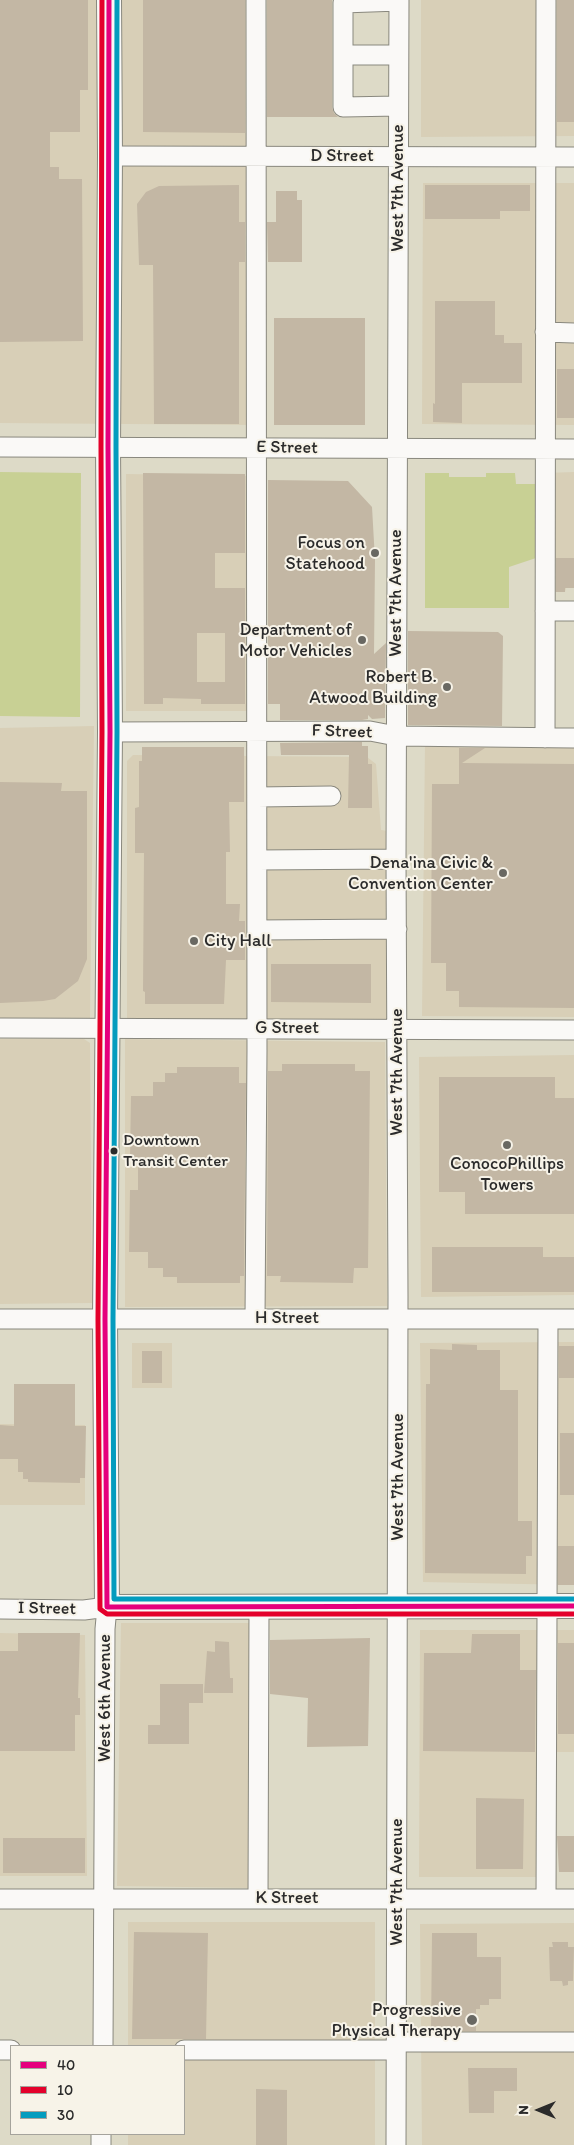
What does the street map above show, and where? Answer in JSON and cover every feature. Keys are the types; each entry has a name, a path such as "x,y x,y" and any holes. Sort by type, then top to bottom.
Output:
{"main road":[{"name":"West 6th Avenue","path":"107,1608 107,1027 110,732 108,446 109,0"},
{"name":"I Street","path":"107,1608 574,1606"}],"street":[{"path":"255,1318 257,1028 256,0"},
{"path":"398,106 342,107 343,3 399,0"},
{"name":"West 7th Avenue","path":"396,2145 398,1318 396,736 399,0"},
{"path":"545,738 546,0"},
{"path":"343,55 398,55"},
{"name":"D Street","path":"110,156 574,157"},
{"path":"545,332 574,333"},
{"name":"E Street","path":"0,447 574,449"},
{"path":"545,611 574,611"},
{"name":"F Street","path":"110,732 370,731 396,736 574,738"},
{"path":"256,797 331,796"},
{"path":"256,860 396,859"},
{"path":"257,930 397,930"},
{"name":"G Street","path":"0,1028 574,1030"},
{"name":"H Street","path":"0,1319 574,1319"},
{"path":"546,1899 548,1319"},
{"name":"I Street","path":"0,1609 84,1610 107,1608"},
{"name":"West 6th Avenue","path":"102,2045 105,1629 107,1608"},
{"path":"258,1898 259,1608"},
{"name":"K Street","path":"0,1899 574,1899"},
{"path":"185,2050 574,2042"}],"shaded area":[{"path":"0,0 256,0 256,425 0,423"},
{"path":"421,0 574,0 574,136 421,137"},
{"path":"423,183 574,183 574,425 422,424"},
{"path":"574,472 574,588 566,588 565,592 545,592 545,473"},
{"path":"126,474 254,476 253,711 126,711"},
{"path":"94,726 90,1019 0,1019 0,728"},
{"name":"Dena'ina Civic & Convention Center","path":"425,744 574,747 574,1017 422,1016"},
{"path":"133,755 367,757 376,764 381,830 388,831 389,1022 127,1019 127,761"},
{"path":"0,1039 84,1039 90,1043 92,1303 0,1304"},
{"path":"125,1039 385,1042 387,1306 125,1307"},
{"path":"574,1055 574,1295 421,1297 419,1057"},
{"path":"574,1342 574,1585 423,1582 420,1343"},
{"path":"132,1343 172,1343 172,1388 132,1388"},
{"path":"0,1424 85,1425 85,1505 0,1505"},
{"path":"121,1623 254,1623 253,1888 117,1886"},
{"path":"420,1630 574,1630 574,1752 538,1752 537,1877 419,1877"},
{"path":"0,1633 85,1635 87,1876 0,1876"},
{"path":"128,1922 375,1922 375,2145 128,2145 128,2135 185,2135 185,2045 128,2045"},
{"path":"574,1923 574,2145 422,2145 420,1924"}],"green space":[{"path":"0,472 81,473 80,717 0,716"},
{"path":"425,473 449,473 449,477 486,477 486,473 515,473 516,484 536,484 536,558 509,567 509,608 425,608"}],"building":[{"path":"0,0 88,0 88,90 80,90 80,132 50,132 50,167 59,167 59,179 82,179 83,341 0,342"},
{"path":"143,0 245,0 245,133 143,132"},
{"path":"267,0 332,0 332,107 338,117 267,117"},
{"path":"557,0 574,0 574,122 557,122"},
{"path":"239,185 239,222 245,222 245,262 239,262 239,424 154,424 153,265 139,265 137,204 146,192 159,186"},
{"path":"425,185 530,185 530,211 500,211 500,219 425,219"},
{"path":"276,191 297,191 297,200 302,200 302,262 268,262 267,222 276,222"},
{"path":"435,301 495,301 495,335 504,335 504,343 522,343 522,383 462,383 462,423 433,422 433,403 435,404"},
{"path":"274,318 365,318 365,425 274,425"},
{"path":"557,369 574,369 574,418 557,418"},
{"path":"143,473 245,474 245,553 215,553 215,588 245,588 245,704 201,704 201,699 163,698 163,704 144,704","holes":["197,633 225,633 225,682 197,682"]},
{"path":"268,480 348,481 372,507 375,560 374,654 386,643 385,718 372,719 368,715 368,719 362,720 280,720 280,704 268,704"},
{"path":"556,558 574,558 574,588 565,588 565,592 556,592"},
{"name":"Robert B. Atwood Building","path":"408,631 498,632 503,636 502,726 408,725"},
{"path":"362,742 362,746 368,746 368,764 372,764 372,808 348,808 349,755 281,755 280,743"},
{"path":"142,747 244,747 244,802 229,802 230,852 226,852 226,904 240,904 239,921 245,921 245,960 226,960 224,1004 145,1004 145,992 143,991 144,853 135,853 135,808 139,807 139,761 142,761"},
{"name":"Dena'ina Civic & Convention Center","path":"459,748 485,748 462,763 574,764 574,1008 459,1007 459,991 446,991 446,963 431,963 432,784 459,784"},
{"path":"0,782 62,783 61,791 87,791 87,959 78,981 55,999 0,1003"},
{"path":"271,964 371,964 371,1003 271,1002"},
{"path":"282,1064 355,1064 355,1071 370,1071 368,1268 354,1268 353,1283 280,1282 281,1276 267,1276 268,1071 282,1071"},
{"path":"177,1067 239,1067 239,1083 246,1083 244,1276 240,1276 240,1283 177,1283 177,1277 163,1277 163,1268 148,1268 148,1252 129,1252 130,1190 138,1190 138,1159 130,1158 131,1096 153,1096 153,1082 165,1082 165,1073 177,1073"},
{"name":"ConocoPhillips Towers","path":"439,1077 555,1077 555,1098 574,1098 574,1214 465,1214 465,1192 439,1192"},
{"path":"432,1247 543,1247 543,1257 574,1257 574,1292 432,1292"},
{"path":"452,1344 477,1345 477,1350 500,1350 500,1390 518,1390 518,1521 532,1521 532,1556 526,1556 526,1574 425,1573 426,1384 430,1384 430,1349 452,1350"},
{"path":"559,1346 574,1346 574,1378 559,1378"},
{"path":"142,1351 162,1351 162,1383 142,1383"},
{"path":"14,1384 75,1384 75,1426 86,1426 85,1478 80,1478 80,1483 28,1482 28,1479 23,1479 23,1472 18,1472 18,1459 0,1459 0,1425 14,1426"},
{"path":"560,1433 574,1433 574,1495 560,1495"},
{"path":"558,1546 574,1546 574,1585 558,1585"},
{"path":"18,1633 80,1633 78,1698 80,1698 80,1715 75,1715 75,1751 0,1751 0,1651 18,1651"},
{"path":"472,1634 520,1634 520,1670 536,1670 535,1752 423,1751 424,1653 471,1653"},
{"path":"370,1638 368,1746 307,1747 308,1698 270,1694 270,1640"},
{"path":"215,1641 229,1642 230,1678 233,1678 233,1693 204,1693 207,1651 215,1652"},
{"path":"558,1643 574,1643 574,1734 558,1734"},
{"path":"160,1684 203,1684 203,1703 189,1703 189,1744 148,1744 148,1725 160,1725"},
{"path":"476,1798 524,1799 523,1869 476,1869"},
{"path":"557,1836 574,1836 574,1872 559,1872"},
{"path":"3,1838 85,1838 85,1873 3,1873"},
{"path":"134,1932 208,1933 206,2039 132,2039"},
{"path":"432,1933 477,1933 477,1957 501,1957 501,1999 489,1999 489,2005 480,2005 480,2009 476,2009 476,2031 431,2031"},
{"path":"552,1942 568,1942 568,1947 574,1947 573,1981 568,1981 568,1985 563,1986 562,1981 550,1981 549,1947 553,1947"},
{"path":"468,2068 517,2068 517,2091 494,2091 494,2113 469,2113"},
{"path":"256,2089 287,2090 287,2145 256,2145"}],"transit line":[{"name":"10","path":"102,0 102,732 98,1319 100,1609 107,1614 574,1614"},
{"name":"40","path":"107,1607 105,1319 110,732 108,446 109,0"},
{"name":"30","path":"117,0 117,732 113,1319 114,1599 574,1599"},
{"name":"40","path":"107,1607 574,1606"}],"place":[{"name":"Focus on Statehood","path":"375,553"},
{"name":"Department of Motor Vehicles","path":"362,640"},
{"name":"Robert B. Atwood Building","path":"447,687"},
{"name":"Dena'ina Civic & Convention Center","path":"503,873"},
{"name":"City Hall","path":"194,941"},
{"name":"ConocoPhillips Towers","path":"507,1145"},
{"name":"Downtown Transit Center","path":"114,1151"},
{"name":"Progressive Physical Therapy","path":"472,2020"}]}
